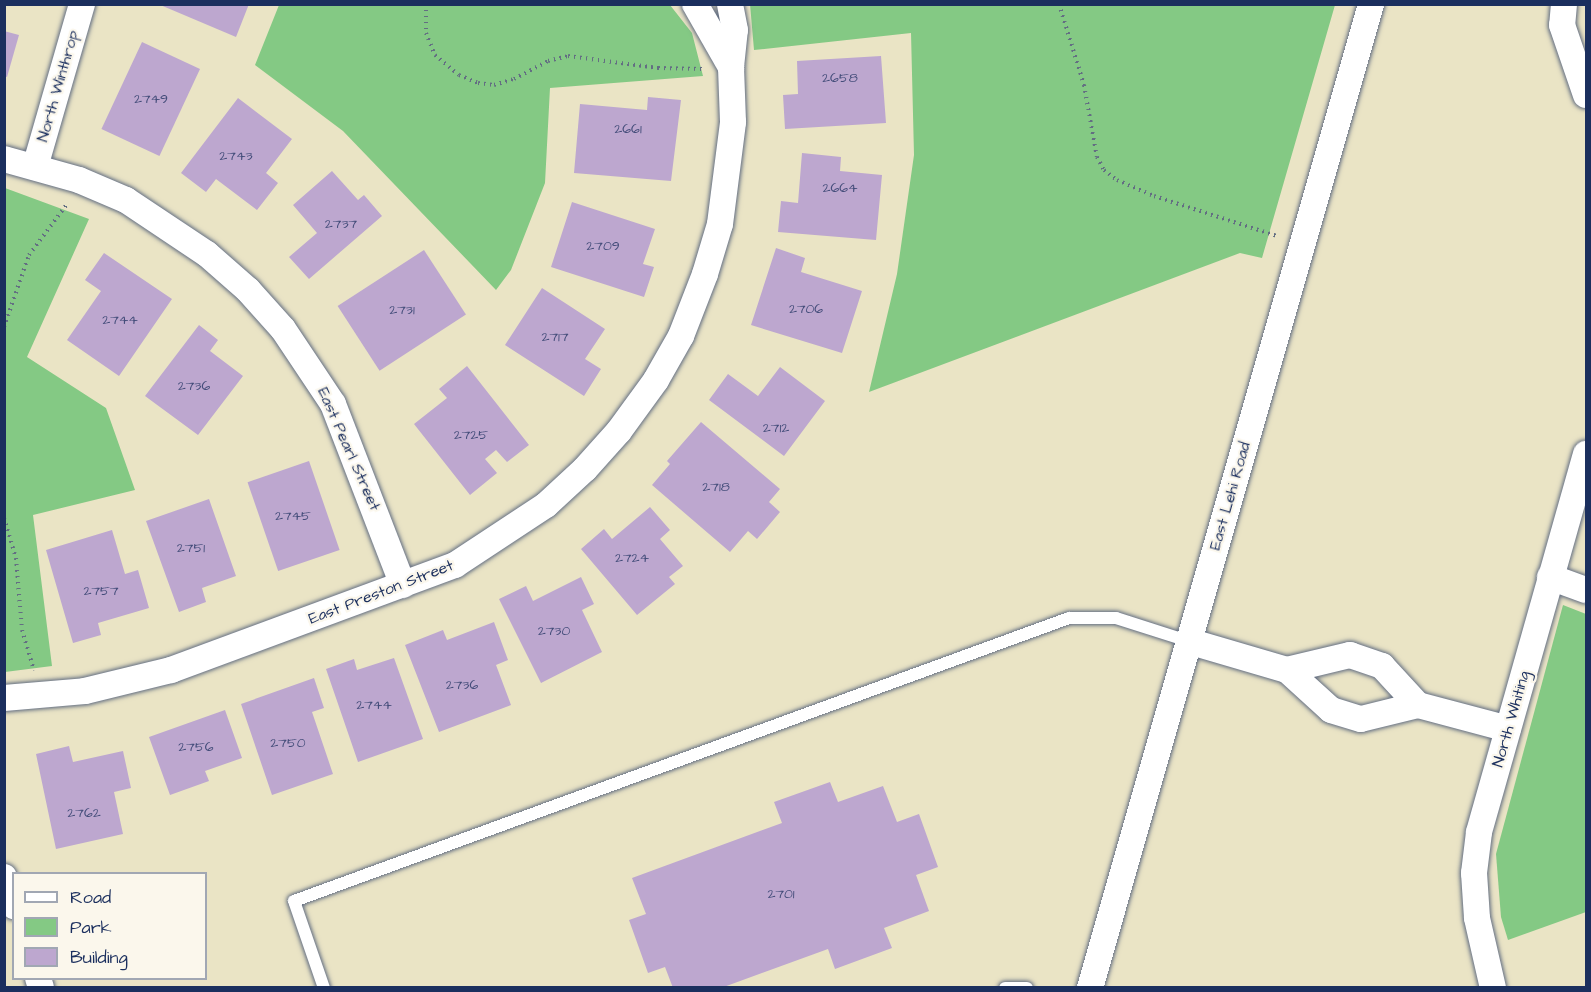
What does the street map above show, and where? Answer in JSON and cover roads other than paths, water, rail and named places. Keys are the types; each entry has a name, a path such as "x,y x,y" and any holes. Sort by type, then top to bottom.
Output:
{"street":[{"name":"North Winthrop","path":"35,167 82,4"},
{"name":"East Preston Street","path":"695,4 730,67"},
{"name":"East Preston Street","path":"4,698 85,691 171,670 455,565 546,505 619,431 656,380 681,336 720,224 733,122 730,67 735,30 730,4"},
{"name":"East Lehi Road","path":"1090,987 1371,4"},
{"path":"1564,4 1562,25 1587,95"},
{"name":"East Pearl Street","path":"4,159 80,180 126,200 168,225 248,290 283,329 333,404 403,585"},
{"name":"North Whiting","path":"1493,987 1477,918 1474,873 1479,832 1587,454"},
{"path":"1550,577 1587,590"},
{"path":"1188,641 1287,670 1331,710 1361,719 1418,705 1508,729"},
{"path":"1287,670 1350,655 1382,666 1418,705"},
{"path":"4,877 12,900"}],"lane":[{"path":"324,987 294,901 1069,618 1116,618 1188,641"},
{"path":"1005,987 1027,987"}]}
